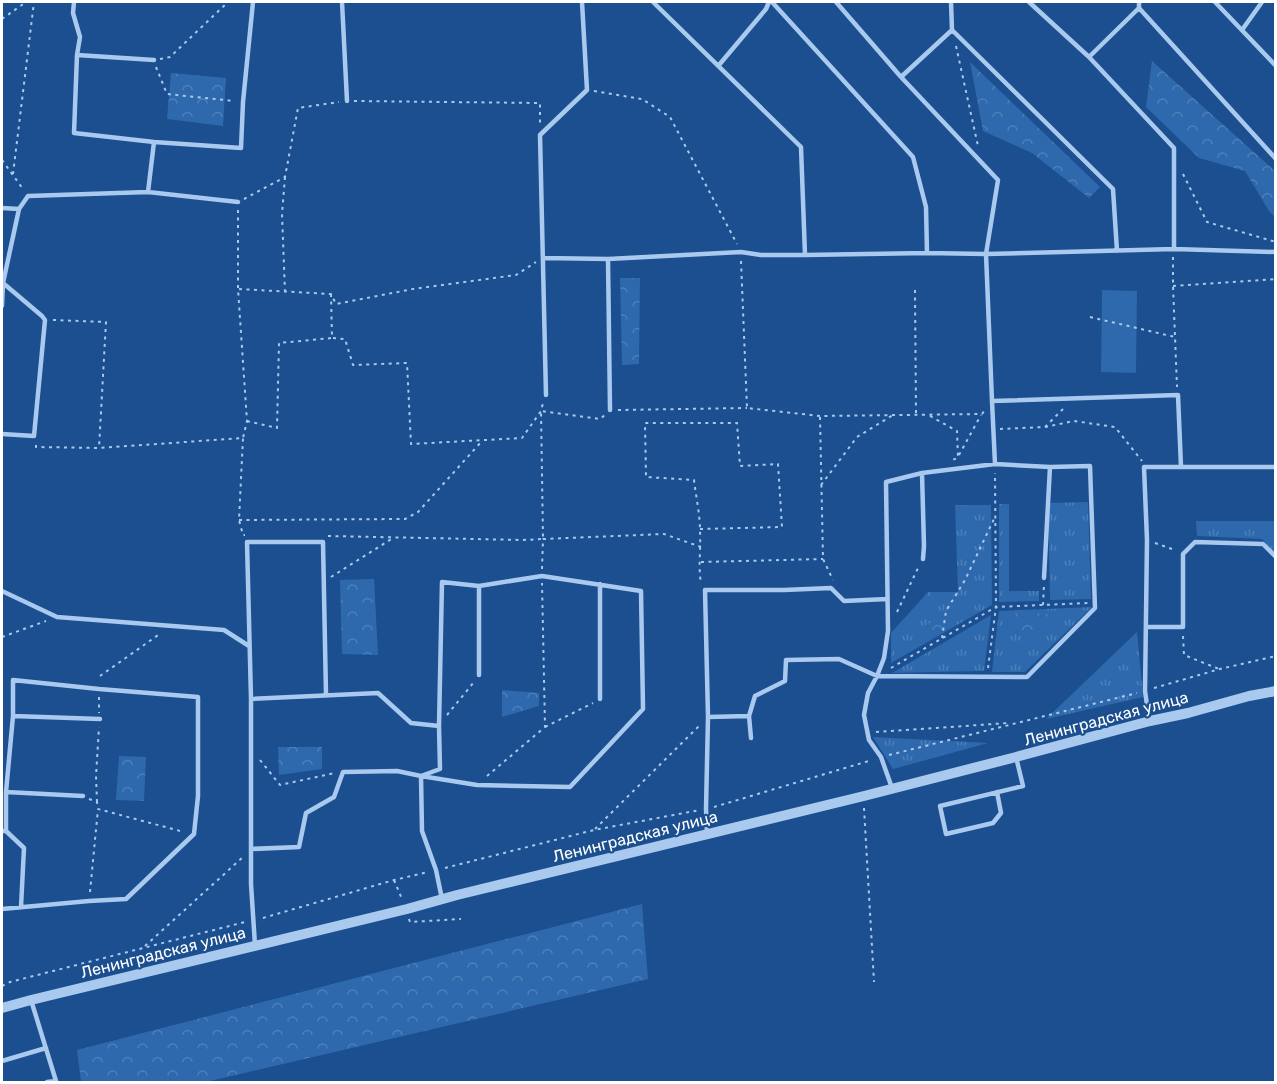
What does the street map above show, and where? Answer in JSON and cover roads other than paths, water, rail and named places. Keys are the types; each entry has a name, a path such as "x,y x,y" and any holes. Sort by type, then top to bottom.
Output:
{"street":[{"name":"Ленинградская улица","path":"2,1008 1016,758 1249,696 1275,692"}],"lane":[{"path":"74,2 73,13 80,37 77,54 74,133 154,142 241,148 253,2"},
{"path":"342,2 347,101"},
{"path":"546,395 540,135 586,90 582,2"},
{"path":"653,2 801,147 805,255"},
{"path":"719,65 770,2 913,157 926,207 927,252"},
{"path":"836,2 998,180 986,254 995,464"},
{"path":"951,2 952,30 1113,189 1117,251"},
{"path":"1029,2 1089,57 1174,148 1173,249"},
{"path":"1139,2 1139,8 1275,159"},
{"path":"1215,2 1275,66"},
{"path":"1242,30 1262,2"},
{"path":"1089,57 1139,8"},
{"path":"901,76 952,30"},
{"path":"77,54 154,60"},
{"path":"148,192 154,142"},
{"path":"2,306 2,280 19,209 28,196 148,192 238,202"},
{"path":"2,208 19,209"},
{"path":"543,258 608,259 741,252 761,255 927,252 986,254 1173,249 1275,252"},
{"path":"608,259 610,410"},
{"path":"2,280 45,320 34,436 2,434"},
{"path":"992,401 1178,395 1180,467"},
{"path":"751,738 749,716 755,696 785,681 786,660 839,659 877,676 1027,676 1095,608 1090,466 1050,467 995,464 922,473 886,482 888,631 884,658 877,676 868,693 864,715 869,740 881,758 892,788"},
{"path":"1044,578 1050,467"},
{"path":"1150,721 1146,691 1147,540 1144,467 1275,467"},
{"path":"922,473 923,559"},
{"path":"255,945 250,884 251,699 247,542 322,542 326,695"},
{"path":"1147,627 1183,627 1183,554 1195,542 1263,544 1275,557"},
{"path":"251,849 298,847 306,813 334,797 343,772 397,771 421,776 477,785 570,787 643,709 641,591 542,576 479,586 442,582 440,769 421,776"},
{"path":"600,584 600,699"},
{"path":"479,586 479,675"},
{"path":"707,834 708,717 705,590 831,588 844,602 887,599"},
{"path":"2,591 57,617 224,630 249,646"},
{"path":"2,909 126,899 194,834 198,796 198,697 13,680 13,716 4,831 24,848 21,907"},
{"path":"251,699 378,693 411,723 439,726"},
{"path":"13,716 100,719"},
{"path":"708,717 749,716"},
{"path":"997,792 1001,813 993,823 946,834 940,806 997,792 1023,786 1016,758"},
{"path":"421,776 422,831 436,870 442,899"},
{"path":"6,792 83,796"},
{"path":"31,1000 56,1081 48,1083"},
{"path":"2,1061 46,1048"}]}
